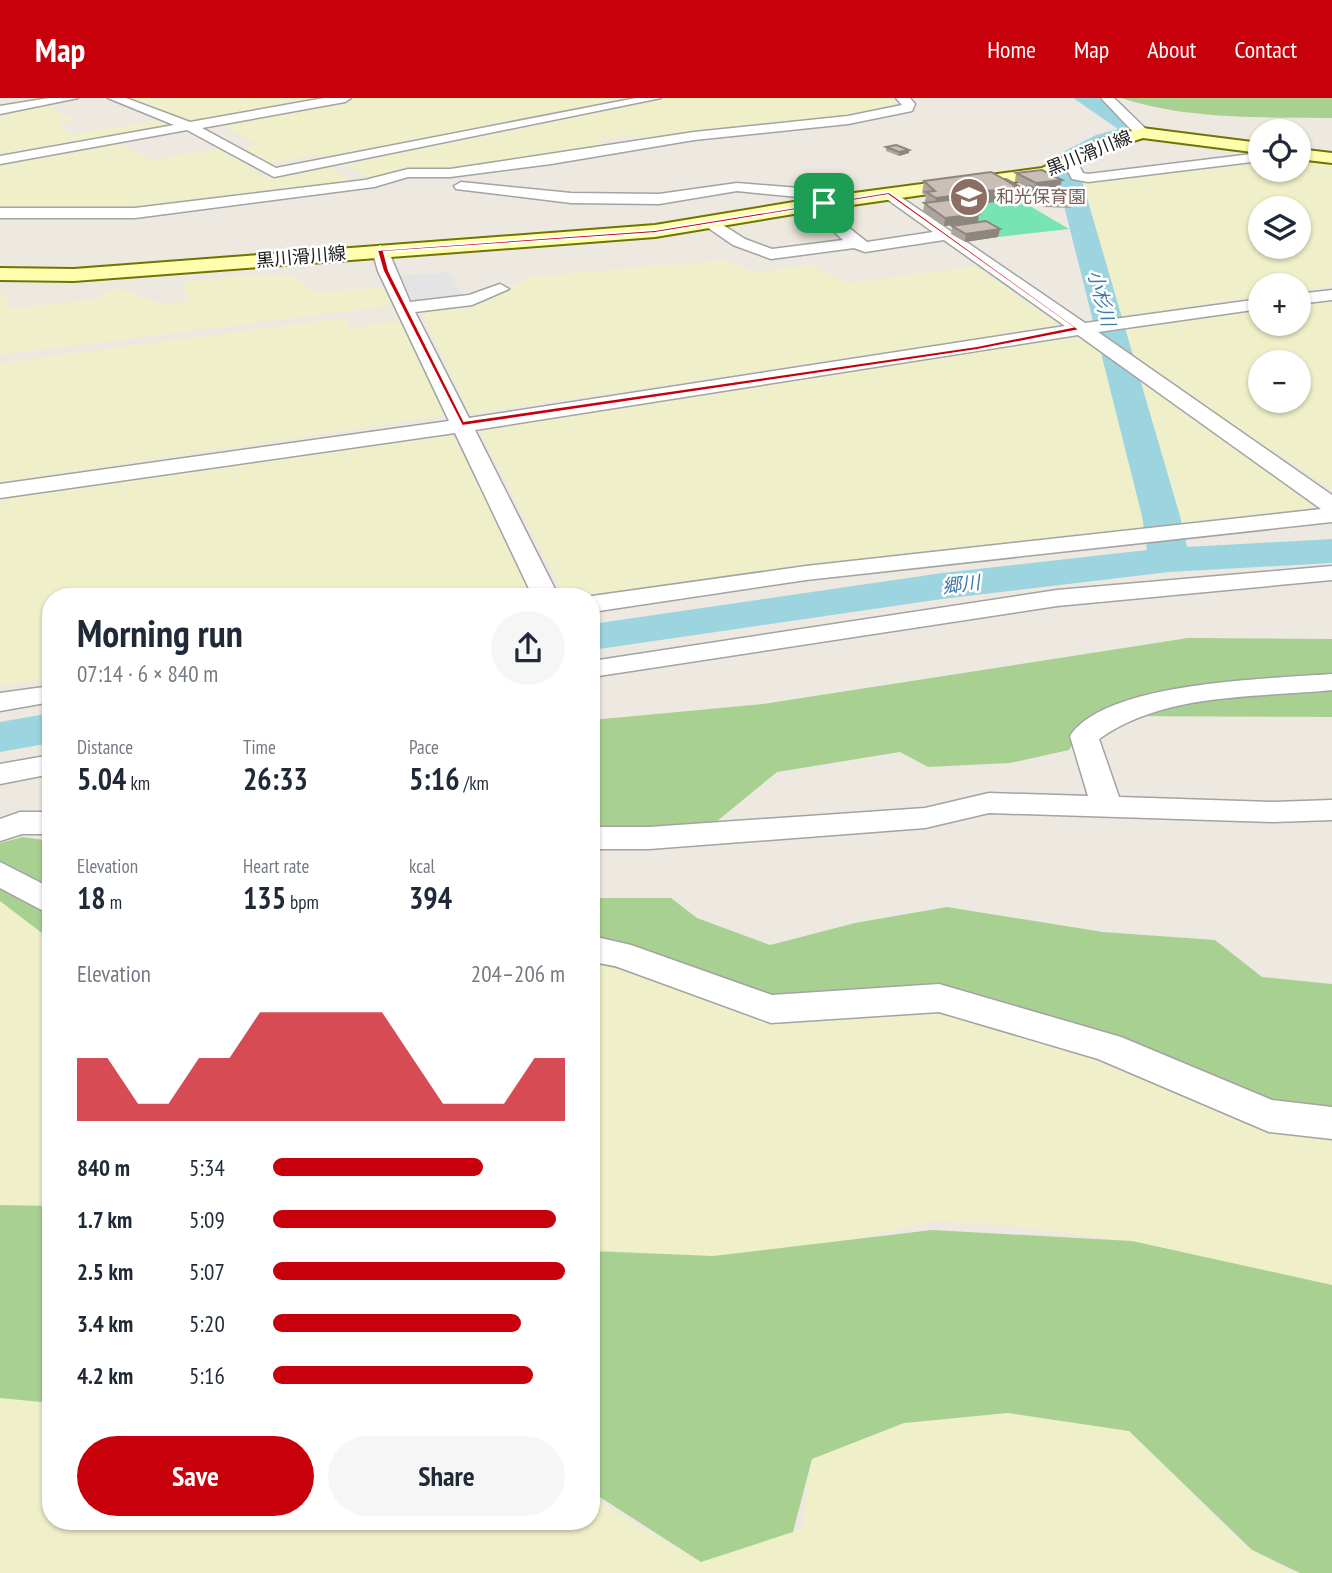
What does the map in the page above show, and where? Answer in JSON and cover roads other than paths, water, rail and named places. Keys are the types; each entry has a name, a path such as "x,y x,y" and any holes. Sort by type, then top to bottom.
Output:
{"main road":[{"name":"黒川滑川線","path":"0,274 74,275 380,250 655,232 818,204 1047,172 1142,133 1248,146"},
{"path":"1311,156 1332,158"}],"street":[{"path":"0,110 72,98"},
{"path":"114,98 189,127 274,173 655,98"},
{"path":"0,160 345,98"},
{"path":"0,214 135,214 372,182 408,173 450,173 708,134 848,120 907,108 909,104 902,98"},
{"path":"1107,98 1142,133"},
{"path":"1070,161 1077,176 1088,178 1248,158"},
{"path":"335,163 372,182 468,186 571,198 659,199 737,187 811,194 856,243 865,247 946,235"},
{"path":"889,194 1332,506"},
{"path":"709,223 739,242 771,254 856,243"},
{"path":"380,250 386,271 542,588"},
{"path":"405,308 472,300 500,289"},
{"path":"1311,297 1332,295"},
{"path":"0,491 977,348 1077,328 1248,306"},
{"path":"600,603 806,573 1332,515"},
{"path":"600,668 1057,598 1332,573"},
{"path":"1107,807 1084,736 1114,715 1171,697 1332,682"},
{"path":"0,702 42,695"},
{"path":"0,774 42,766"},
{"path":"600,838 649,838 925,818 989,803 1274,812 1332,810"},
{"path":"0,830 20,823 42,822"},
{"path":"0,873 42,899"},
{"path":"600,950 619,954 771,1009 939,998 1108,1046 1269,1116 1332,1122"}],"waterway":[{"name":"小杉川","path":"1083,98 1129,127 1128,134 1104,140 1069,158 1068,174 1161,516 1169,560"},
{"name":"郷川","path":"1169,560 1332,551"},
{"name":"郷川","path":"600,636 942,586 1169,560"},
{"name":"郷川","path":"0,737 42,730"}],"place":[{"name":"和光保育園","path":"969,197"}]}
